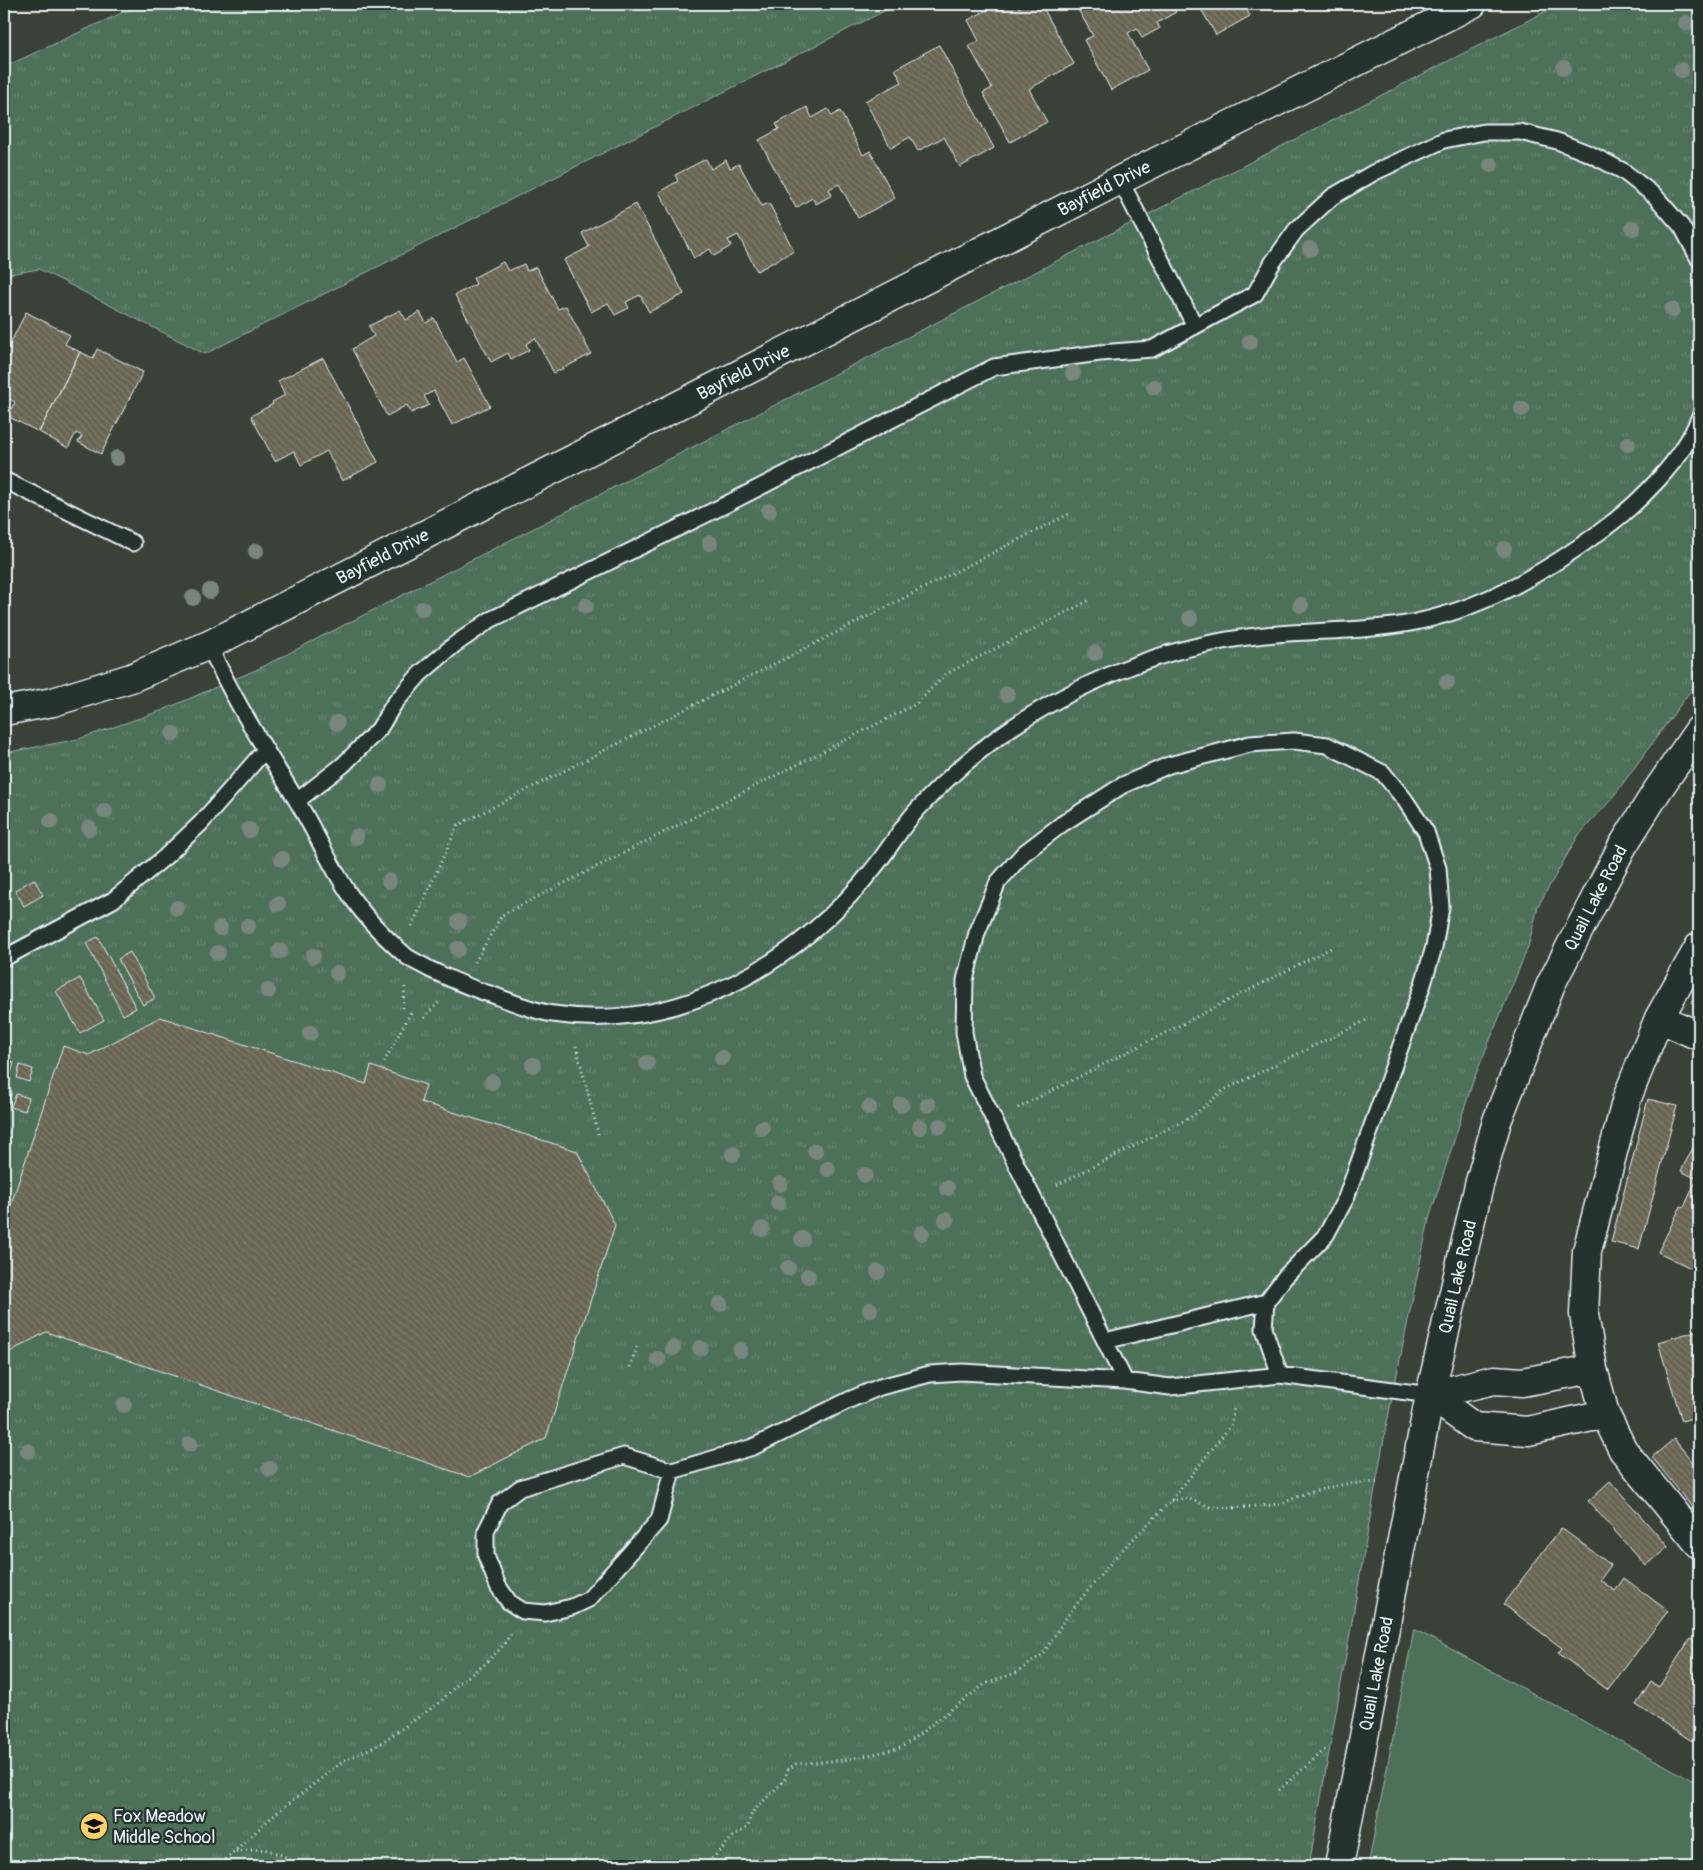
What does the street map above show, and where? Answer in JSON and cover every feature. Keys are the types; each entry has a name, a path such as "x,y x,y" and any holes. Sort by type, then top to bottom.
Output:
{"street":[{"name":"Bayfield Drive","path":"4,711 53,702 131,678 208,645 1120,180 1472,4"},
{"name":"Quail Lake Road","path":"1339,1866 1430,1395 1479,1185 1497,1121 1547,993 1622,847 1657,791 1699,730"},
{"path":"1699,947 1659,1018 1627,1098 1587,1251 1584,1314 1592,1369 1605,1414 1623,1450 1699,1544"},
{"path":"1659,1018 1699,1036"},
{"path":"1430,1395 1494,1380 1522,1382 1592,1369"},
{"path":"1430,1395 1474,1427 1528,1432 1605,1414"}],"lane":[{"path":"297,801 343,765 379,729 394,704 420,674 454,644 490,620 724,506 994,367 1152,349 1255,294 1273,262 1296,230 1332,197 1373,173 1444,140 1484,132 1520,132 1557,141 1590,154 1624,171 1655,196 1682,226 1699,259"},
{"path":"1120,180 1196,326"},
{"path":"208,645 224,680 264,750 297,801 349,894 376,927 408,958 472,989 549,1014 597,1018 643,1014 680,1007 726,987 774,962 814,930 846,900 873,869 914,812 951,776 986,745 1035,712 1114,673 1168,654 1214,643 1262,635 1350,630 1416,622 1471,606 1523,582 1562,559 1630,509 1673,461 1697,426 1699,418"},
{"path":"4,480 133,544"},
{"path":"1126,1381 972,1076 964,1032 965,980 977,933 998,882 1024,853 1062,824 1123,785 1169,765 1250,744 1294,741 1327,745 1383,773 1405,800 1426,832 1438,868 1441,906 1434,947 1423,984 1346,1198 1326,1235 1285,1277 1266,1302 1264,1329 1280,1375"},
{"path":"4,958 113,900 165,857 202,823 264,750"},
{"path":"1105,1341 1266,1302"},
{"path":"672,1471 659,1520 590,1599 572,1607 546,1613 523,1611 509,1602 498,1586 486,1556 486,1531 500,1504 520,1488 624,1456 672,1471 753,1447 880,1387 930,1374 962,1372 1126,1381 1170,1388 1280,1375 1430,1395"}],"path":[{"path":"403,1008 412,927 458,826 1069,514"},
{"path":"424,1018 473,966 502,915 916,704 946,674 1088,601"},
{"path":"994,1120 1333,947"},
{"path":"384,1062 411,1012"},
{"path":"1036,1204 1049,1190 1193,1116 1224,1090 1369,1019"},
{"path":"576,1046 599,1137"},
{"path":"630,1367 637,1347"},
{"path":"705,1866 733,1837 748,1827 754,1810 784,1781 788,1769 796,1764 845,1760 902,1748 985,1684 1018,1672 1043,1654 1067,1616 1118,1554 1171,1501 1230,1425 1234,1406 1235,1380"},
{"path":"1171,1501 1187,1498 1210,1507 1243,1508 1280,1504 1308,1493 1345,1484 1382,1482"},
{"path":"218,1866 275,1814 345,1760 378,1745 439,1703 459,1683 484,1665 501,1648 510,1637 523,1611"},
{"path":"1279,1790 1331,1745"},
{"path":"235,1850 265,1849 282,1855 302,1866"}],"green space":[{"path":"141,4 898,4 205,354 39,269 4,275 4,67"},
{"path":"1560,4 1699,4 1699,679 1610,801 1578,836 1538,906 1528,947 1473,1081 1429,1219 1386,1427 1309,1866 4,1866 4,753 79,739 163,710 258,669"},
{"path":"1414,1629 1699,1784 1699,1866 1368,1866"}],"building":[{"path":"998,4 1017,4 1019,8 1026,4 1041,4 1074,64 1029,89 1047,122 1010,142 983,93 992,88 969,46 979,41 968,20"},
{"path":"1075,4 1171,4 1176,12 1157,23 1160,28 1142,38 1137,28 1128,33 1148,70 1111,90 1084,40 1093,36"},
{"path":"1198,4 1243,4 1250,16 1216,35"},
{"path":"939,45 994,148 960,167 944,137 918,151 910,137 891,148 865,101 902,82 895,69"},
{"path":"807,107 812,118 828,109 832,116 840,111 863,155 870,151 895,198 858,218 839,184 829,189 832,195 816,204 812,198 796,208 759,140 779,129 776,124"},
{"path":"706,159 711,169 726,160 730,168 739,164 762,206 769,203 794,251 757,271 738,235 728,240 731,246 714,256 710,249 694,258 659,192 678,181 675,175"},
{"path":"636,204 684,294 649,312 640,295 626,302 629,308 615,315 608,303 591,312 564,260 589,247 582,233"},
{"path":"503,262 508,271 524,264 527,271 536,267 558,309 566,306 591,354 554,373 535,338 526,344 529,350 511,359 508,353 491,362 455,295 476,284 473,278"},
{"path":"400,310 406,320 420,312 426,323 434,318 457,362 464,358 490,406 452,425 434,391 424,396 429,405 411,413 407,405 387,416 352,349 374,336 369,326"},
{"path":"26,312 70,335 65,344 80,352 39,432 7,416 15,402 9,399 4,405 4,356"},
{"path":"97,349 143,372 101,454 78,442 82,436 76,433 68,448 39,432 80,352 93,358"},
{"path":"323,358 378,462 342,481 327,451 301,465 294,451 275,461 251,416 285,395 278,381"},
{"path":"34,879 43,895 24,906 15,890"},
{"path":"98,937 136,1008 123,1015 86,943"},
{"path":"130,952 155,998 143,1005 118,959"},
{"path":"80,978 104,1020 80,1033 56,991"},
{"path":"160,1017 366,1084 371,1066 426,1085 421,1102 577,1151 615,1225 546,1438 469,1477 46,1332 4,1355 4,1226 63,1046 89,1055"},
{"path":"4,1059 14,1062 11,1074 4,1072"},
{"path":"20,1065 33,1069 29,1082 17,1078"},
{"path":"4,1089 12,1091 8,1104 4,1103"},
{"path":"16,1094 29,1098 25,1111 11,1107"},
{"path":"1648,1099 1677,1106 1639,1249 1611,1242"},
{"path":"1699,1136 1699,1272 1658,1252 1681,1206 1684,1207 1697,1179 1681,1171"},
{"path":"1699,1330 1699,1416 1682,1421 1658,1342"},
{"path":"1674,1439 1699,1470 1699,1516 1652,1457"},
{"path":"1610,1481 1668,1547 1646,1566 1588,1501"},
{"path":"1561,1528 1611,1565 1600,1580 1615,1591 1624,1578 1668,1611 1608,1690 1558,1653 1562,1648 1503,1604"},
{"path":"1690,1639 1699,1644 1699,1731 1692,1741 1636,1705 1651,1682 1659,1687"}],"place":[{"name":"Fox Meadow Middle School","path":"94,1826"}]}
